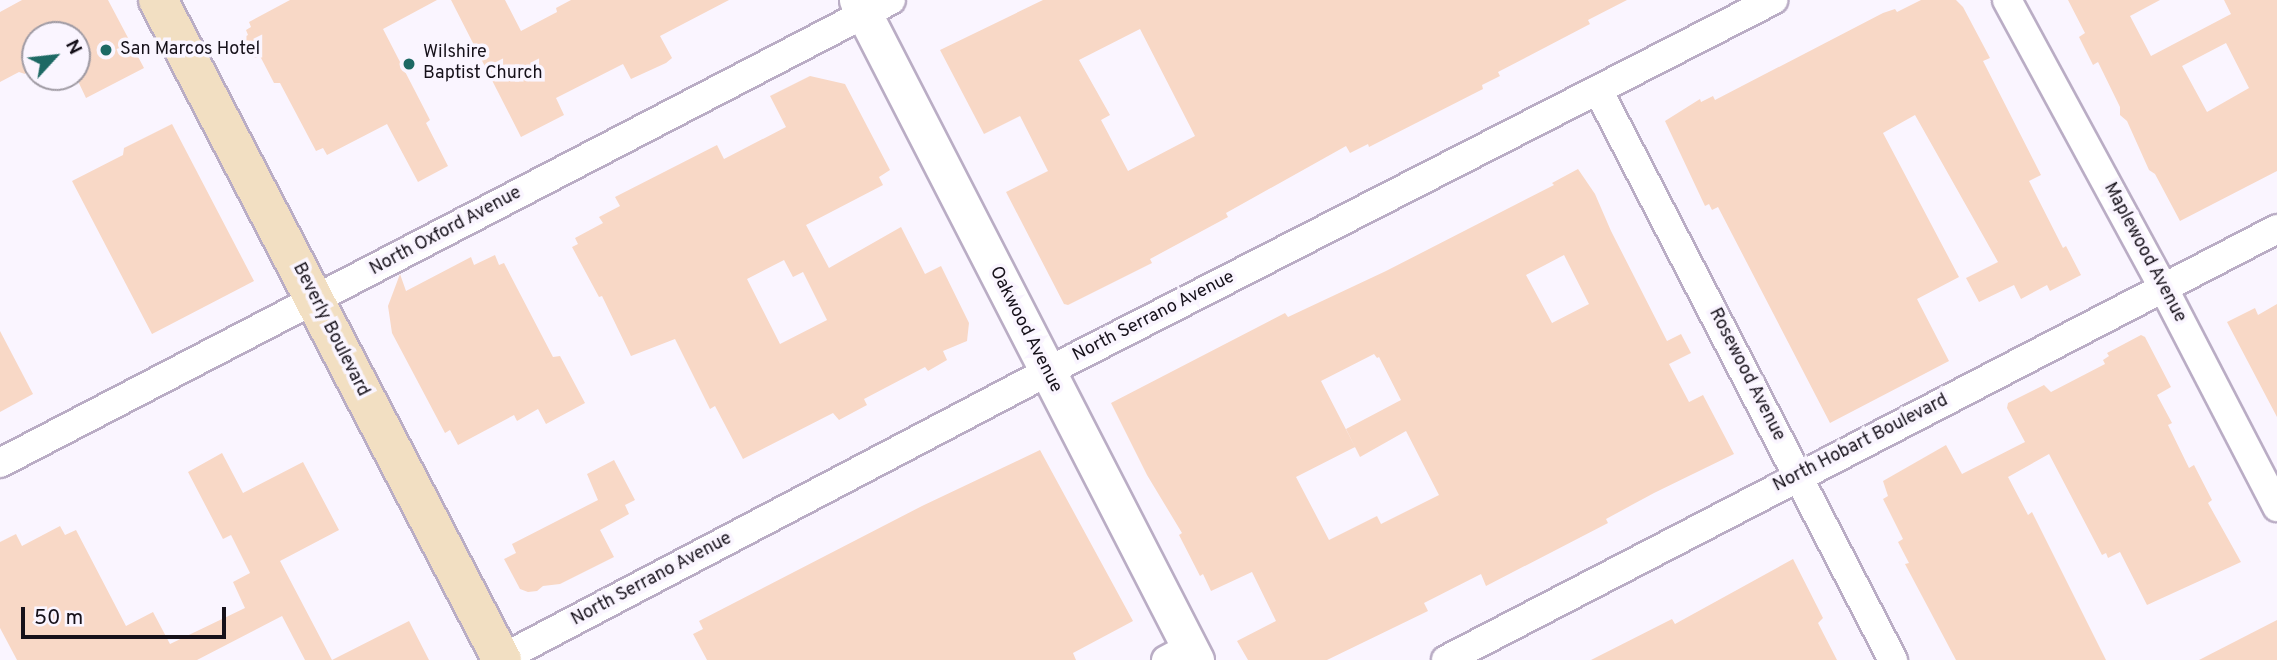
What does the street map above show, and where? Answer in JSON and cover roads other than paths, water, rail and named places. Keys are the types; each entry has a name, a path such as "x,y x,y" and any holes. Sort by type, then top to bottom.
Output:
{"main road":[{"name":"Beverly Boulevard","path":"158,0 501,659"}],"street":[{"name":"North Serrano Avenue","path":"501,659 1047,372 1773,0"},
{"name":"Maplewood Avenue","path":"2007,0 2164,287 2277,507"},
{"name":"North Oxford Avenue","path":"0,463 314,301 871,5"},
{"name":"Oakwood Avenue","path":"871,5 1184,656"},
{"name":"Rosewood Avenue","path":"1598,90 1893,660"},
{"name":"North Hobart Boulevard","path":"1446,660 2277,229"}],"place":[{"name":"San Marcos Hotel","path":"106,50"},
{"name":"Wilshire Baptist Church","path":"409,64"}]}
